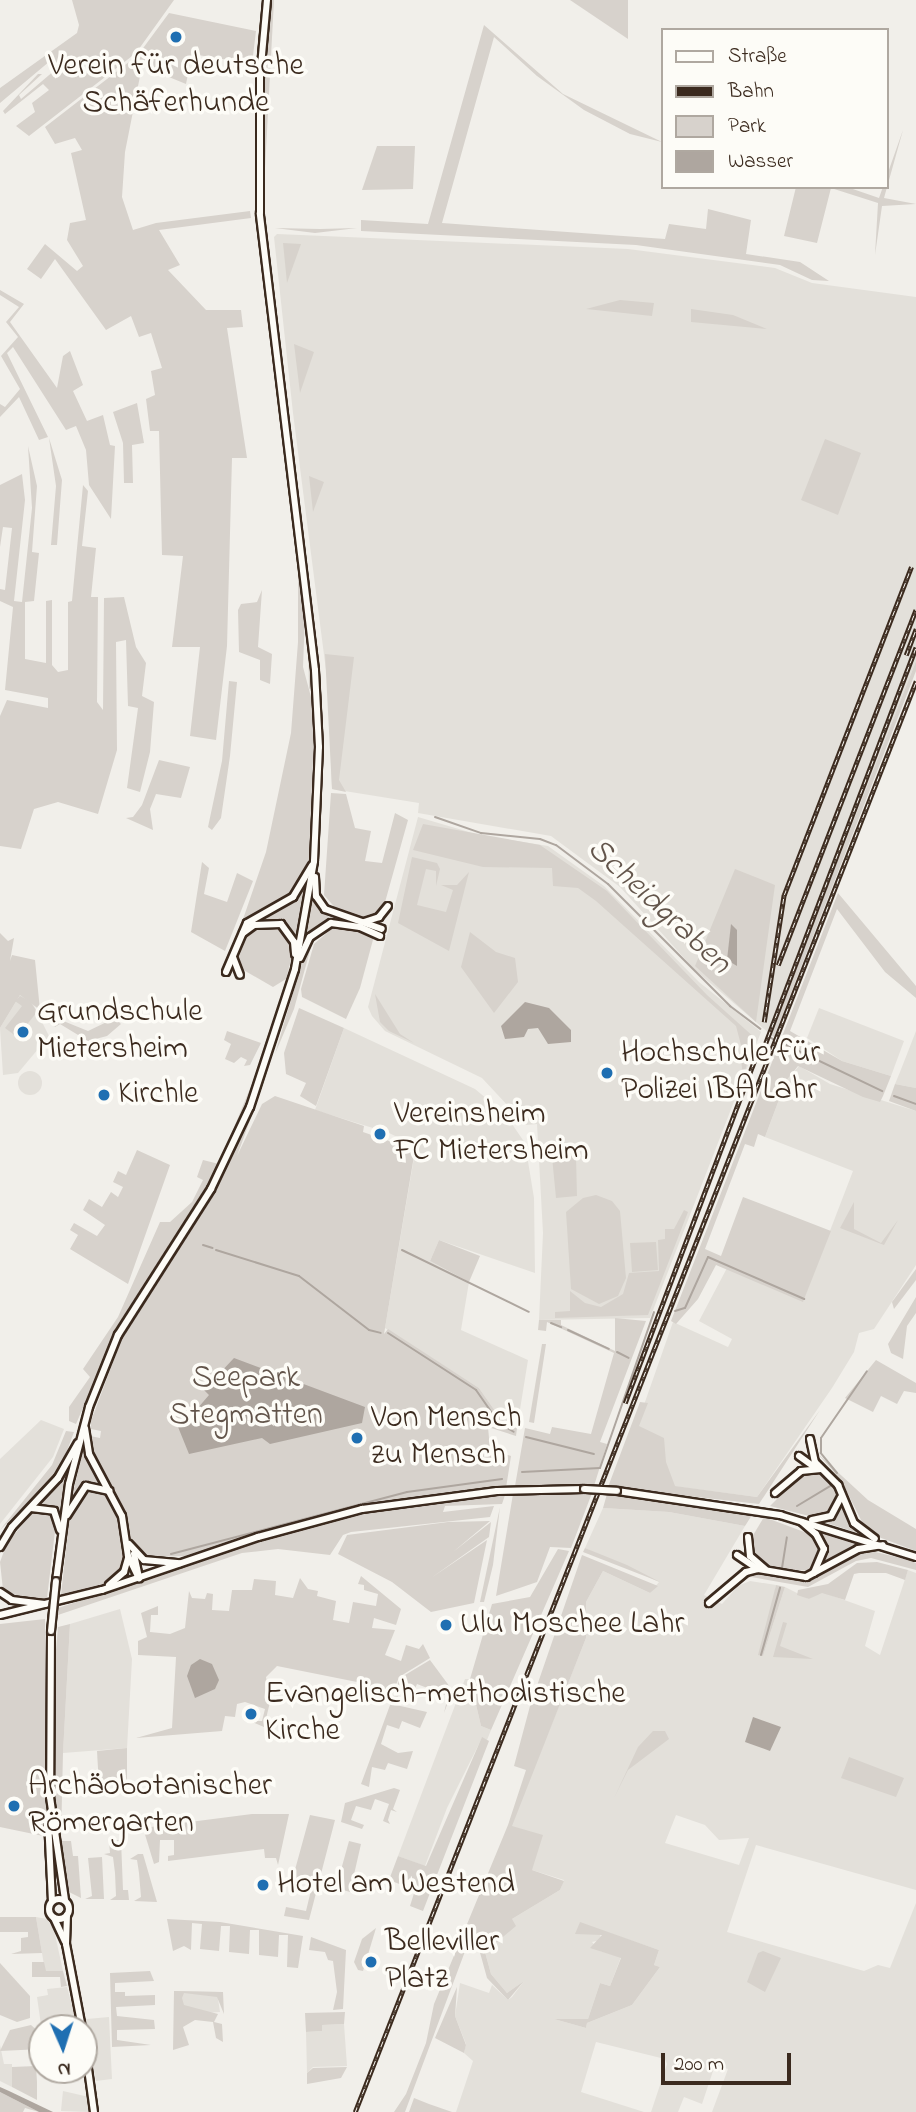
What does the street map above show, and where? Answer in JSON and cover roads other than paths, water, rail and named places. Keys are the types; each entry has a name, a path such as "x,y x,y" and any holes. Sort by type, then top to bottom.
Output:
{"main road":[{"path":"267,0 259,186 266,278 315,670 319,747 314,861 316,896 334,919 381,932 364,922"},
{"path":"226,972 241,934 252,917 293,897 314,861"},
{"path":"66,1944 48,1909 52,1900 51,1631 62,1525 85,1421 118,1335 211,1189 234,1144 268,1062 295,969 314,861"},
{"path":"295,969 310,937 334,919 364,922 379,917 388,906"},
{"path":"241,934 254,925 281,924 294,942 295,969"},
{"path":"233,955 240,975"},
{"path":"810,1439 817,1466 841,1496 854,1523 885,1545"},
{"path":"82,1440 110,1492 139,1579"},
{"path":"0,1547 58,1478 82,1440"},
{"path":"775,1493 794,1475 817,1466"},
{"path":"62,1525 83,1488 97,1485 110,1492"},
{"path":"0,1615 102,1590 362,1509 497,1491 617,1491 743,1507 798,1519 916,1557"},
{"path":"798,1519 827,1519 841,1496"},
{"path":"31,1508 54,1511 61,1535"},
{"path":"798,1519 816,1534 824,1549 822,1564 814,1574"},
{"path":"748,1537 748,1551 757,1566"},
{"path":"737,1555 766,1570 792,1577 814,1574 858,1549 885,1545"},
{"path":"131,1555 155,1563 185,1562"},
{"path":"102,1590 124,1572 131,1555"},
{"path":"709,1603 733,1578 757,1566"},
{"path":"0,1592 12,1600 47,1605"},
{"path":"50,1797 67,1915 66,1944 79,2014"},
{"path":"52,1900 65,1900"},
{"path":"54,1918 67,1915"},
{"path":"90,2084 94,2112"}],"water":[{"path":"731,924 737,930 737,966 727,960"},
{"path":"525,1002 549,1008 571,1030 571,1042 548,1044 538,1028 528,1029 524,1037 505,1039 501,1026"},
{"path":"234,1358 365,1407 362,1423 270,1444 262,1438 189,1454 176,1422 179,1419 185,1423 209,1395 204,1390"},
{"path":"200,1659 212,1664 219,1680 215,1689 195,1698 187,1676 191,1665"},
{"path":"753,1717 781,1727 770,1751 745,1742"},
{"path":"0,2087 53,2112 39,2112 0,2092"}],"waterway":[{"name":"Scheidgraben","path":"435,817 481,833 540,839 556,845 608,884 730,1006 760,1029"},
{"name":"Scheidgraben","path":"768,1036 773,1039"},
{"name":"Scheidgraben","path":"784,1044 882,1091"},
{"name":"Scheidgraben","path":"894,1096 916,1104"},
{"path":"203,1245 213,1248"},
{"path":"216,1250 299,1276 369,1330 381,1333"},
{"path":"402,1250 529,1312"},
{"path":"675,1311 685,1308 708,1257 804,1299"},
{"path":"522,1472 600,1468 654,1312"},
{"path":"551,1323 561,1327"},
{"path":"568,1330 609,1349"},
{"path":"388,1333 476,1390 499,1423 514,1432"},
{"path":"617,1352 629,1358"},
{"path":"837,1473 821,1453 821,1438 867,1371"},
{"path":"526,1437 594,1454"},
{"path":"171,1554 407,1492 502,1479"},
{"path":"797,1506 830,1486"},
{"path":"782,1568 787,1537"},
{"path":"761,1655 780,1588"}],"railway":[{"path":"764,1022 784,895 911,567"},
{"path":"778,965 916,610"},
{"path":"906,655 916,629"},
{"path":"761,1055 916,648"},
{"path":"355,2112 916,681"},
{"path":"625,1403 760,1046"}],"place":[{"name":"Verein für deutsche Schäferhunde","path":"176,37"},
{"name":"Grundschule Mietersheim","path":"23,1032"},
{"name":"Hochschule für Polizei IBA Lahr","path":"607,1073"},
{"name":"Kirchle","path":"104,1095"},
{"name":"Vereinsheim FC Mietersheim","path":"380,1134"},
{"name":"Von Mensch zu Mensch","path":"357,1438"},
{"name":"Ulu Moschee Lahr","path":"446,1625"},
{"name":"Evangelisch-methodistische Kirche","path":"251,1714"},
{"name":"Archäobotanischer Römergarten","path":"14,1806"},
{"name":"Hotel am Westend","path":"263,1885"},
{"name":"Belleviller Platz","path":"371,1962"}],"park label":[{"name":"Seepark Stegmatten","path":"246,1398"}]}
